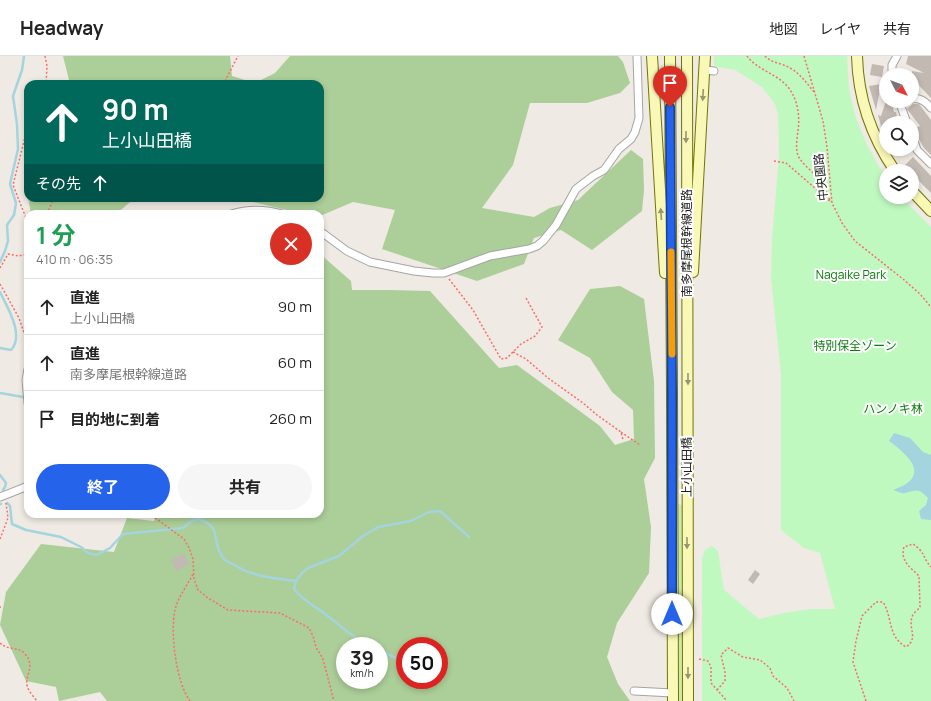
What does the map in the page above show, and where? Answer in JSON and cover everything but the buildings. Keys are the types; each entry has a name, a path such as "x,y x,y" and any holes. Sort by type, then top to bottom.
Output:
{"main road":[{"path":"652,56 672,393"},
{"name":"南多摩尾根幹線道路","path":"670,56 672,430"},
{"name":"南多摩尾根幹線道路","path":"686,56 687,430"},
{"path":"688,358 710,71 705,56"},
{"path":"857,56 857,72 860,92 866,114 875,137 891,164"},
{"path":"919,198 931,211"},
{"name":"上小山田橋","path":"672,430 673,697"},
{"name":"上小山田橋","path":"687,430 688,701"}],"street":[{"path":"324,234 347,251 370,262 414,272 444,273 490,256 529,249 537,246 550,233 576,189 593,176 604,170 619,149 631,139 636,132 640,118 637,56"},
{"path":"892,68 897,56"},
{"path":"919,99 923,100 931,108"},
{"path":"919,152 931,164"},
{"path":"252,210 264,210"},
{"path":"2,496 24,488"},
{"path":"634,691 673,697"}],"path":[{"path":"45,56 47,66 46,80"},
{"path":"225,80 238,56"},
{"path":"747,56 788,87 798,110 799,120 796,146 797,154 800,160 820,180 832,203"},
{"path":"766,56 771,61 790,68 800,75 815,94"},
{"name":"中央園路","path":"804,56 822,121 827,147 832,203 842,223 855,241 903,279 920,294 931,307"},
{"path":"24,141 13,185 24,213"},
{"path":"774,161 786,163 832,203"},
{"path":"0,268 8,254 18,256 24,255"},
{"path":"444,273 473,310 501,359 507,358 521,344 535,336 542,327 526,298"},
{"path":"0,284 18,318 24,334"},
{"path":"513,352 526,359 548,378 583,403 601,419 640,445"},
{"path":"621,432 623,440"},
{"path":"0,539 8,518 2,496"},
{"path":"154,518 184,540 189,548 192,559 194,579 198,590 208,598 228,610 280,613 309,628 316,647 323,659 334,701"},
{"path":"866,701 853,662 862,616 876,602 883,602 888,609 893,635 906,647 911,643 913,637 911,624 912,615 920,607 920,598 919,576 907,564 902,554 904,547 913,544 920,548 931,567"},
{"path":"190,701 181,684 178,670 174,621 180,598 194,574"},
{"path":"0,644 6,648 22,651 27,656 30,666 27,685 28,690 37,701"},
{"path":"717,690 726,681 721,655 728,648 743,657 760,660 770,668 773,676 787,688 794,701"},
{"path":"699,659 708,661 711,667 711,683 727,701"}],"green space":[{"path":"63,56 230,56 232,76 245,80 69,80"},
{"path":"290,56 618,56 623,62 630,83 620,93 587,103 530,103 513,165 482,208 534,217 550,208 578,200 631,150 643,159 644,190 642,211 592,250 561,230 534,238 524,264 477,281 382,249 395,210 353,202 324,214 324,210 287,210 253,202 324,202 324,80 261,80 275,73"},
{"name":"Nagaike Park","path":"714,56 847,56 849,90 856,118 866,143 879,166 879,204 908,204 931,227 931,701 702,701 702,558 705,550 712,546 718,551 724,590 759,619 810,609 835,609 820,553 804,548 781,530 781,375 771,278 772,238 779,156 778,114 775,104 762,87 735,70 714,66"},
{"path":"29,202 130,202 121,210 30,210"},
{"path":"324,257 351,281 352,290 430,291 499,368 517,365 600,426 615,445 634,439 633,410 612,392 590,358 558,340 590,289 620,286 644,299 654,381 655,458 644,479 651,527 649,573 617,623 607,657 618,684 630,701 107,701 100,692 59,701 56,687 26,681 0,625 6,592 41,544 114,552 127,518 154,521 155,518 324,518"},
{"path":"678,504 682,505 682,701 677,701"}],"water":[{"path":"894,433 910,438 923,452 931,455 931,520 921,519 919,511 926,505 928,498 920,491 902,493 893,490 905,485 912,479 914,473 914,467 910,460 889,441"}],"waterway":[{"path":"0,262 8,241 7,225 14,215 16,203 10,184 18,149 17,124 13,96 22,70 24,56"},
{"path":"0,292 16,329 15,344 11,350 0,348"},
{"path":"0,393 23,397"},
{"path":"0,475 6,483 3,490"},
{"path":"7,503 10,506 12,524 26,530 61,537 81,547 88,553 97,555 110,548 123,534 183,528 190,522 198,519 211,526 216,536 220,554 225,560 250,573 296,581"},
{"path":"355,637 298,594 294,589 296,581 302,573 308,568 339,556 363,536 378,527 411,521 429,512 440,511 469,537"},
{"path":"388,654 396,658"}],"slow traffic":[{"path":"671,252 672,354"}],"route":[{"path":"670,107 672,614"}],"park label":[{"name":"特別保全ゾーン","path":"855,346"},
{"name":"ハンノキ林","path":"893,409"}]}
